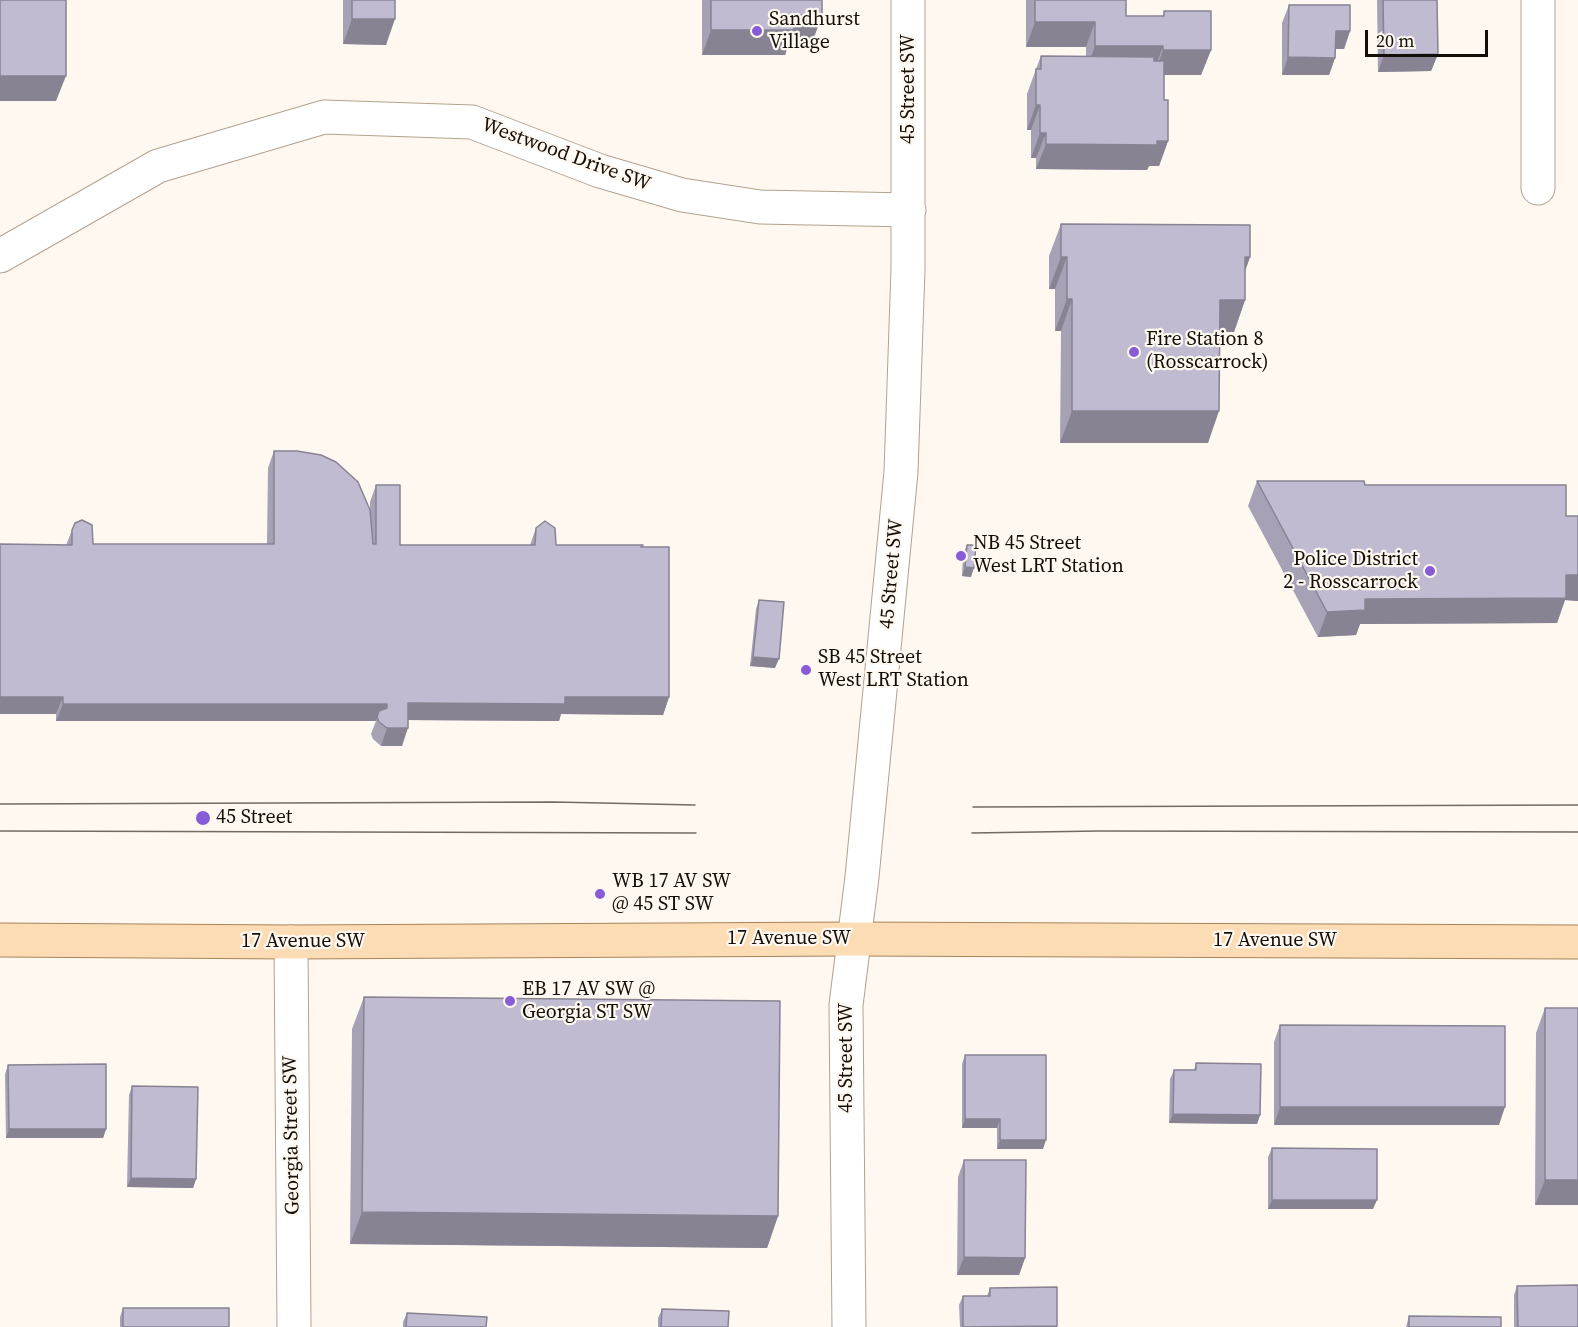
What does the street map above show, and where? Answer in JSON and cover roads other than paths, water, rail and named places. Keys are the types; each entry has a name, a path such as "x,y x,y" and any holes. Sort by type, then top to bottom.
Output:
{"main road":[{"name":"17 Avenue SW","path":"0,940 291,942 852,939 1578,942"}],"street":[{"name":"45 Street SW","path":"849,1327 846,1005 852,939 862,877 901,472 909,210 908,0"},
{"path":"1538,0 1538,188"},
{"name":"Westwood Drive SW","path":"0,256 158,166 324,117 472,122 600,171 682,195 760,207 909,210"},
{"name":"Georgia Street SW","path":"291,942 294,1327"}],"tram line":[{"path":"0,804 554,802 695,805"},
{"path":"973,807 1578,805"},
{"path":"0,831 696,833"},
{"path":"972,833 1578,832"}],"place":[{"name":"Sandhurst Village","path":"757,31"},
{"name":"Fire Station 8 (Rosscarrock)","path":"1134,352"},
{"name":"NB 45 Street West LRT Station","path":"961,556"},
{"name":"Police District 2 - Rosscarrock","path":"1430,571"},
{"name":"SB 45 Street West LRT Station","path":"806,670"},
{"name":"45 Street","path":"203,818"},
{"name":"WB 17 AV SW @ 45 ST SW","path":"600,894"},
{"name":"EB 17 AV SW @ Georgia ST SW","path":"510,1001"}]}
